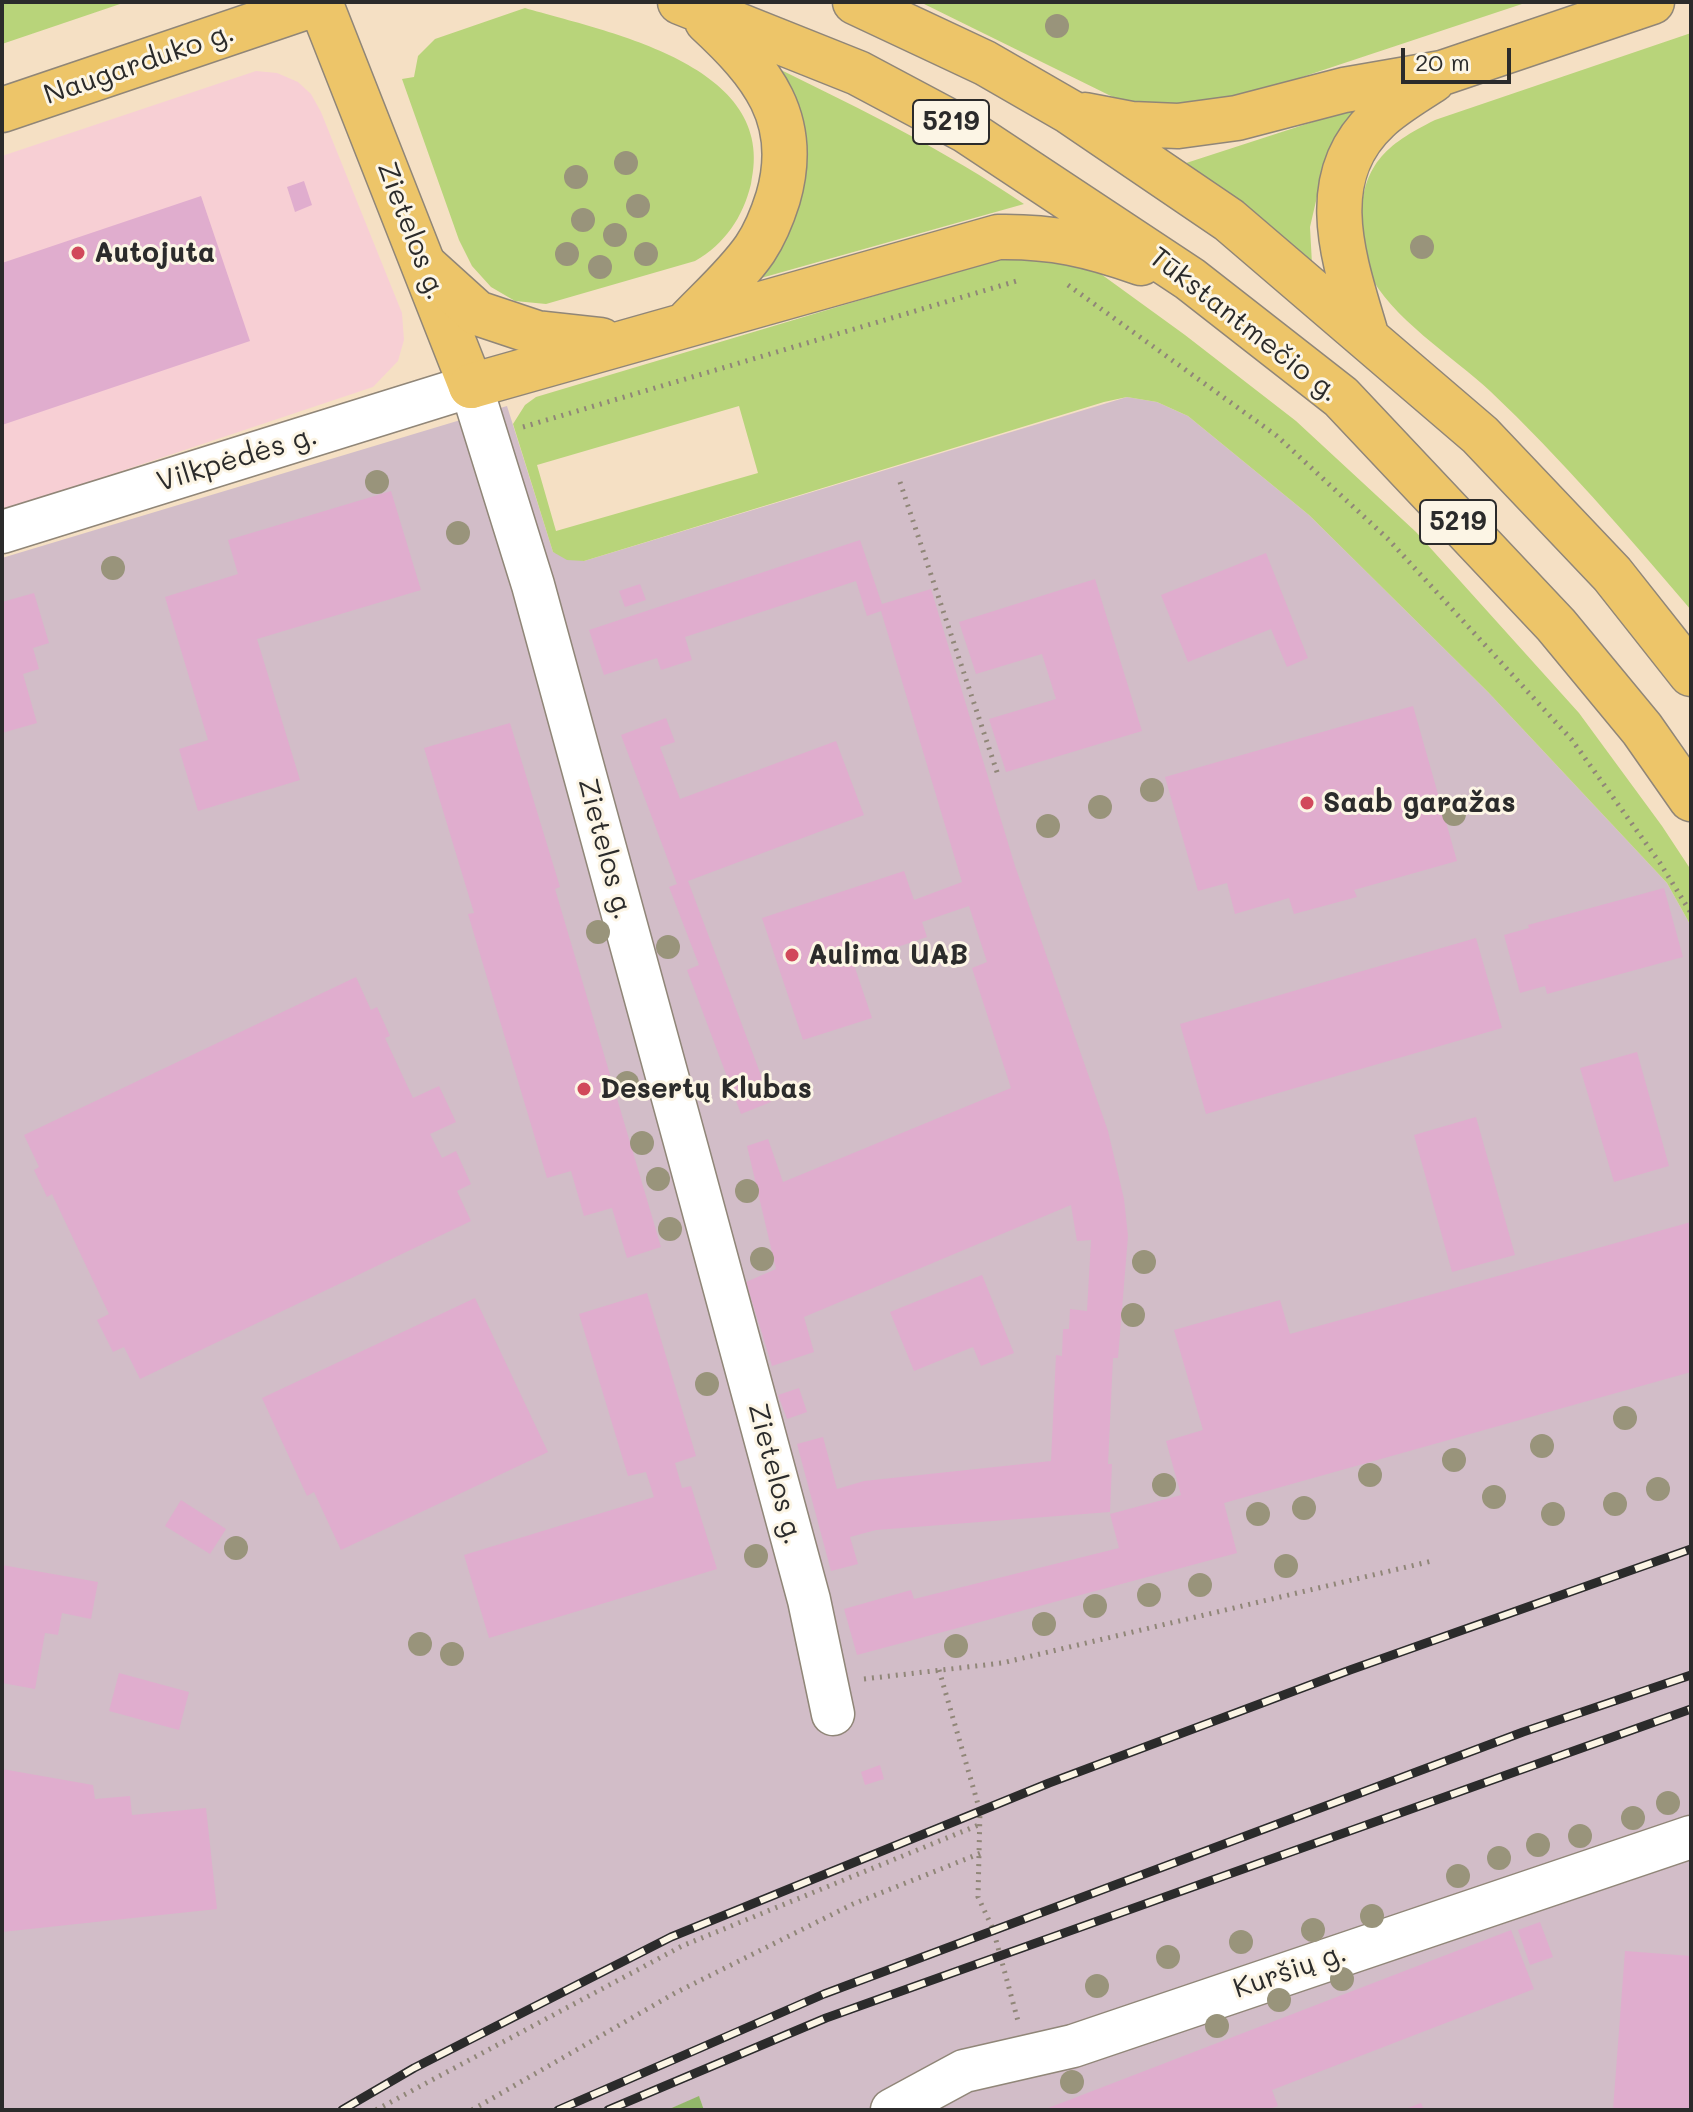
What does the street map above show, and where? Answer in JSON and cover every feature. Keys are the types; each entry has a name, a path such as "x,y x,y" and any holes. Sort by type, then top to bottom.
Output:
{"main road":[{"name":"Naugarduko g.","path":"2,110 321,2"},
{"name":"Zietelos g.","path":"321,2 471,386"},
{"name":"5219","path":"855,2 985,63 1070,112 1229,220 1480,435 1612,574 1691,674"},
{"path":"1070,112 1132,124 1178,126 1237,118 1344,90 1442,73 1652,2"},
{"path":"685,4 746,58 781,119 787,148 778,195 757,247 686,324"},
{"name":"Tūkstantmečio g.","path":"685,4 858,73 965,130 1190,279 1341,397 1556,625 1642,729 1691,799"},
{"path":"1367,338 1340,235 1340,186 1353,151 1378,119 1442,73"},
{"path":"471,386 998,237 1045,236 1090,245 1190,279"},
{"path":"425,266 477,313 537,333 624,342"}],"street":[{"name":"Zietelos g.","path":"471,386 533,585 809,1600 830,1698"},
{"name":"Vilkpėdės g.","path":"2,532 471,386"},
{"name":"Kuršių g.","path":"892,2110 964,2071 1073,2046 1691,1837"}],"path":[{"path":"487,438 1026,280"},
{"path":"1062,281 1277,436 1388,539 1572,740 1660,863 1691,913"},
{"path":"900,482 998,775"},
{"path":"830,1698 939,1670 1002,1663 1432,1561"},
{"path":"939,1670 981,1824 978,1897 993,1929 1017,2014 1024,2058"},
{"path":"376,2110 682,1946 981,1824"},
{"path":"472,2110 703,1979 853,1904 981,1853"}],"shaded area":[{"path":"256,71 277,73 298,82 311,94 321,112 402,313 404,340 398,361 373,387 2,511 2,156"},
{"path":"1127,397 1157,402 1188,416 1309,515 1488,692 1667,883 1691,926 1691,2110 704,2110 699,2097 667,2110 2,2110 2,558 507,406 553,552 584,561"}],"green space":[{"path":"2,2 126,2 2,44"},
{"path":"920,2 1528,2 1230,101 1179,113 1119,100"},
{"path":"525,8 599,29 679,60 714,82 739,109 753,143 751,184 738,218 724,238 706,254 695,261 546,304 515,301 491,287 472,266 459,240 402,79 414,77 418,56 435,39"},
{"path":"1691,33 1691,610 1543,443 1490,391 1391,305 1369,272 1362,249 1361,225 1362,204 1371,172 1390,148 1417,129 1435,120"},
{"path":"779,69 934,149 1024,204 754,280"},
{"path":"1368,104 1325,162 1310,227 1312,264 1180,165"},
{"path":"1030,255 1094,269 1296,421 1416,532 1579,713 1662,826 1691,870 1691,926 1667,883 1488,692 1309,515 1188,416 1157,402 1127,397 1104,402 584,561 567,560 553,552 513,424 525,405 536,397 991,261","holes":["739,406 758,473 556,531 537,465"]},
{"path":"699,2096 704,2110 667,2110"}],"building":[{"path":"304,181 312,205 295,212 287,187"},
{"path":"201,196 250,341 2,425 2,263"},
{"path":"391,491 421,590 257,639 300,780 198,811 179,749 208,740 165,597 238,574 228,540"},
{"path":"860,540 882,604 931,589 1015,866 1108,1131 1124,1199 1128,1236 1118,1358 1113,1358 1108,1464 1112,1464 1110,1512 876,1530 850,1537 858,1564 831,1571 797,1444 823,1437 837,1489 864,1481 1051,1461 1056,1355 1062,1356 1063,1329 1069,1329 1070,1309 1087,1311 1091,1240 1077,1241 1071,1205 804,1317 814,1352 772,1366 746,1282 776,1269 747,1146 768,1139 783,1182 1011,1088 972,968 987,962 969,906 922,922 927,937 853,962 872,1018 803,1040 762,918 904,871 914,900 962,882 881,611 867,616 856,581 685,637 692,660 661,670 657,658 604,675 589,630"},
{"path":"1266,553 1308,658 1287,667 1271,629 1188,662 1161,595"},
{"path":"1095,579 1142,731 1006,772 989,719 1056,699 1042,654 976,674 959,622"},
{"path":"640,584 646,600 625,607 619,591"},
{"path":"34,593 49,643 33,648 39,669 23,674 37,723 2,733 2,602"},
{"name":"Saab garažas","path":"1413,706 1457,861 1354,890 1357,897 1294,914 1289,898 1235,914 1227,883 1198,891 1165,777"},
{"path":"666,718 675,742 660,747 680,799 836,741 864,815 688,881 771,1102 741,1114 687,970 699,965 669,887 677,884 621,735"},
{"path":"510,723 560,887 555,889 661,1247 627,1258 612,1208 584,1216 571,1171 547,1178 468,914 474,913 424,748"},
{"path":"1664,888 1683,957 1547,994 1545,986 1520,993 1504,935 1529,928 1528,925"},
{"path":"1476,938 1502,1028 1206,1114 1180,1024"},
{"path":"356,977 371,1010 377,1007 390,1036 385,1038 413,1098 439,1086 456,1122 430,1134 442,1158 456,1151 471,1184 457,1191 471,1221 140,1379 124,1347 113,1352 97,1320 109,1314 52,1194 47,1197 34,1170 39,1167 24,1135"},
{"path":"1637,1052 1669,1166 1614,1182 1580,1068"},
{"path":"1476,1117 1515,1255 1452,1272 1414,1135"},
{"path":"1691,1222 1691,1372 1224,1503 1237,1553 857,1655 844,1609 911,1590 914,1599 1119,1548 1110,1514 1181,1495 1166,1441 1203,1430 1174,1330 1280,1300 1290,1334"},
{"path":"982,1275 1014,1353 981,1366 973,1347 914,1371 890,1312"},
{"path":"647,1293 696,1456 675,1463 682,1488 691,1486 717,1569 489,1638 464,1555 654,1497 646,1472 628,1476 579,1314"},
{"path":"475,1298 548,1452 341,1550 314,1492 307,1496 262,1398"},
{"path":"799,1388 807,1412 787,1419 778,1395"},
{"path":"181,1500 226,1529 210,1554 165,1526"},
{"path":"2,1565 98,1582 91,1619 62,1613 58,1635 45,1633 35,1689 2,1683"},
{"path":"119,1673 189,1692 179,1730 109,1711"},
{"path":"880,1765 884,1779 865,1785 861,1772"},
{"path":"2,1769 93,1785 95,1799 130,1796 132,1815 206,1808 217,1909 2,1932"},
{"path":"1540,1922 1553,1957 1530,1965 1518,1930"},
{"path":"1511,1930 1534,1989 1272,2090 1278,2106 1266,2110 1043,2110"},
{"path":"1625,1951 1691,1956 1691,2110 1613,2110"},
{"path":"1421,2103 1424,2110 1403,2110"}],"railway":[{"path":"342,2110 414,2068 671,1937 1049,1783 1350,1670 1691,1549"},
{"path":"558,2110 824,1994 1523,1732 1691,1675"},
{"path":"608,2110 826,2018 1691,1709"}],"place":[{"name":"Autojuta","path":"78,253"},
{"name":"Saab garažas","path":"1307,803"},
{"name":"Aulima UAB","path":"792,955"},
{"name":"Desertų Klubas","path":"584,1089"}]}
